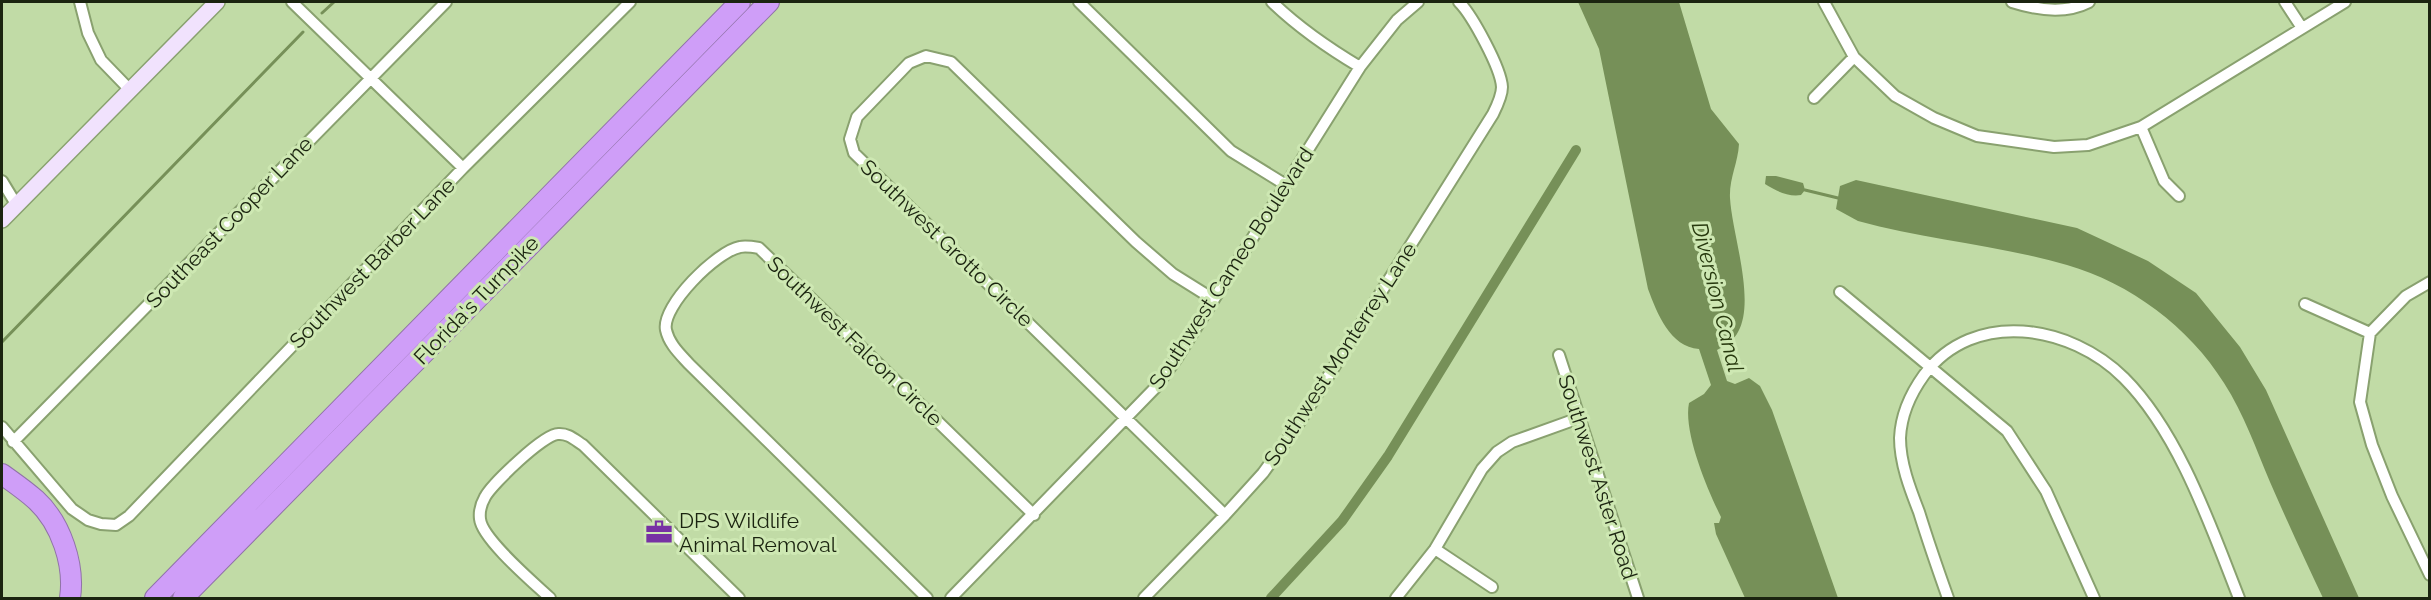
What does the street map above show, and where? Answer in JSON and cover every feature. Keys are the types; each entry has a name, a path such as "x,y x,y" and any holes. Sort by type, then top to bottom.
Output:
{"highway":[{"name":"Florida's Turnpike","path":"155,598 740,2"},
{"name":"Florida's Turnpike","path":"183,598 769,2"},
{"path":"2,474 37,500 55,525 65,547 72,584 70,598"},
{"path":"2,485 28,506 47,531 59,560 63,584 62,598"}],"street":[{"path":"80,2 88,33 101,60 130,91"},
{"path":"2,220 217,2"},
{"path":"292,2 463,168"},
{"name":"Southeast Cooper Lane","path":"13,442 446,2"},
{"name":"Southwest Barber Lane","path":"13,442 72,509 88,520 116,525 129,516 463,168 630,2"},
{"path":"1078,2 1232,151 1286,185"},
{"path":"1272,2 1328,48 1360,67"},
{"name":"Southwest Cameo Boulevard","path":"951,598 1128,418 1171,366 1360,67 1397,21 1418,2"},
{"name":"Southwest Monterrey Lane","path":"1144,598 1226,515 1263,473 1297,426 1493,114 1500,100 1502,86 1486,45 1467,11 1459,2"},
{"path":"1824,2 1854,57 1895,96 1934,118 1977,136 2054,147 2088,145 2140,127 2345,2"},
{"path":"2012,2 2052,10 2079,7 2089,2"},
{"path":"2285,2 2302,28"},
{"name":"Southwest Grotto Circle","path":"1213,299 1173,274 1136,242 951,62 926,56 909,63 857,117 850,139 854,153 1226,515"},
{"path":"1814,98 1854,57"},
{"path":"2140,127 2164,181 2179,196"},
{"path":"2,181 16,204"},
{"name":"Southwest Falcon Circle","path":"927,598 671,344 665,328 670,308 706,267 724,254 740,247 759,248 1034,515"},
{"path":"2430,282 2406,296 2370,333 2360,402 2372,445 2392,496 2430,575"},
{"path":"1840,292 2007,431 2046,491 2094,598"},
{"path":"2305,304 2370,333"},
{"path":"1948,598 1909,484 1901,451 1904,416 1917,386 1930,368 1954,347 1996,331 2034,331 2086,349 2124,378 2171,441 2239,598"},
{"name":"Southwest Aster Road","path":"1559,355 1638,598"},
{"path":"1396,598 1435,549 1482,469 1497,452 1512,442 1580,418"},
{"path":"2,427 13,442"},
{"path":"550,598 490,540 480,521 480,508 486,495 537,444 558,434 571,437 583,445 739,598"},
{"path":"1435,549 1492,587"}],"water":[{"name":"Diversion Canal","path":"1578,2 1679,2 1711,109 1739,144 1730,198 1742,266 1745,303 1743,319 1738,332 1726,345 1717,350 1727,381 1735,384 1749,378 1760,386 1772,410 1838,598 1745,598 1716,534 1714,523 1719,523 1721,517 1698,461 1688,415 1689,403 1704,394 1711,385 1699,349 1689,347 1672,335 1660,318 1648,289 1599,49"},
{"path":"1766,176 1776,176 1803,183 1805,190 1801,195 1782,193 1765,184"},
{"path":"1856,180 2077,228 2148,261 2196,293 2240,347 2266,390 2359,598 2323,598 2276,497 2244,419 2210,363 2176,326 2135,295 2113,283 2067,265 2015,252 1884,228 1858,221 1836,209 1840,186"}],"waterway":[{"path":"322,13 334,2"},
{"path":"2,342 303,32"},
{"path":"1271,598 1342,521 1388,456 1576,150"},
{"path":"1805,190 1838,198"}],"place":[{"name":"DPS Wildlife Animal Removal","path":"659,532"}]}
